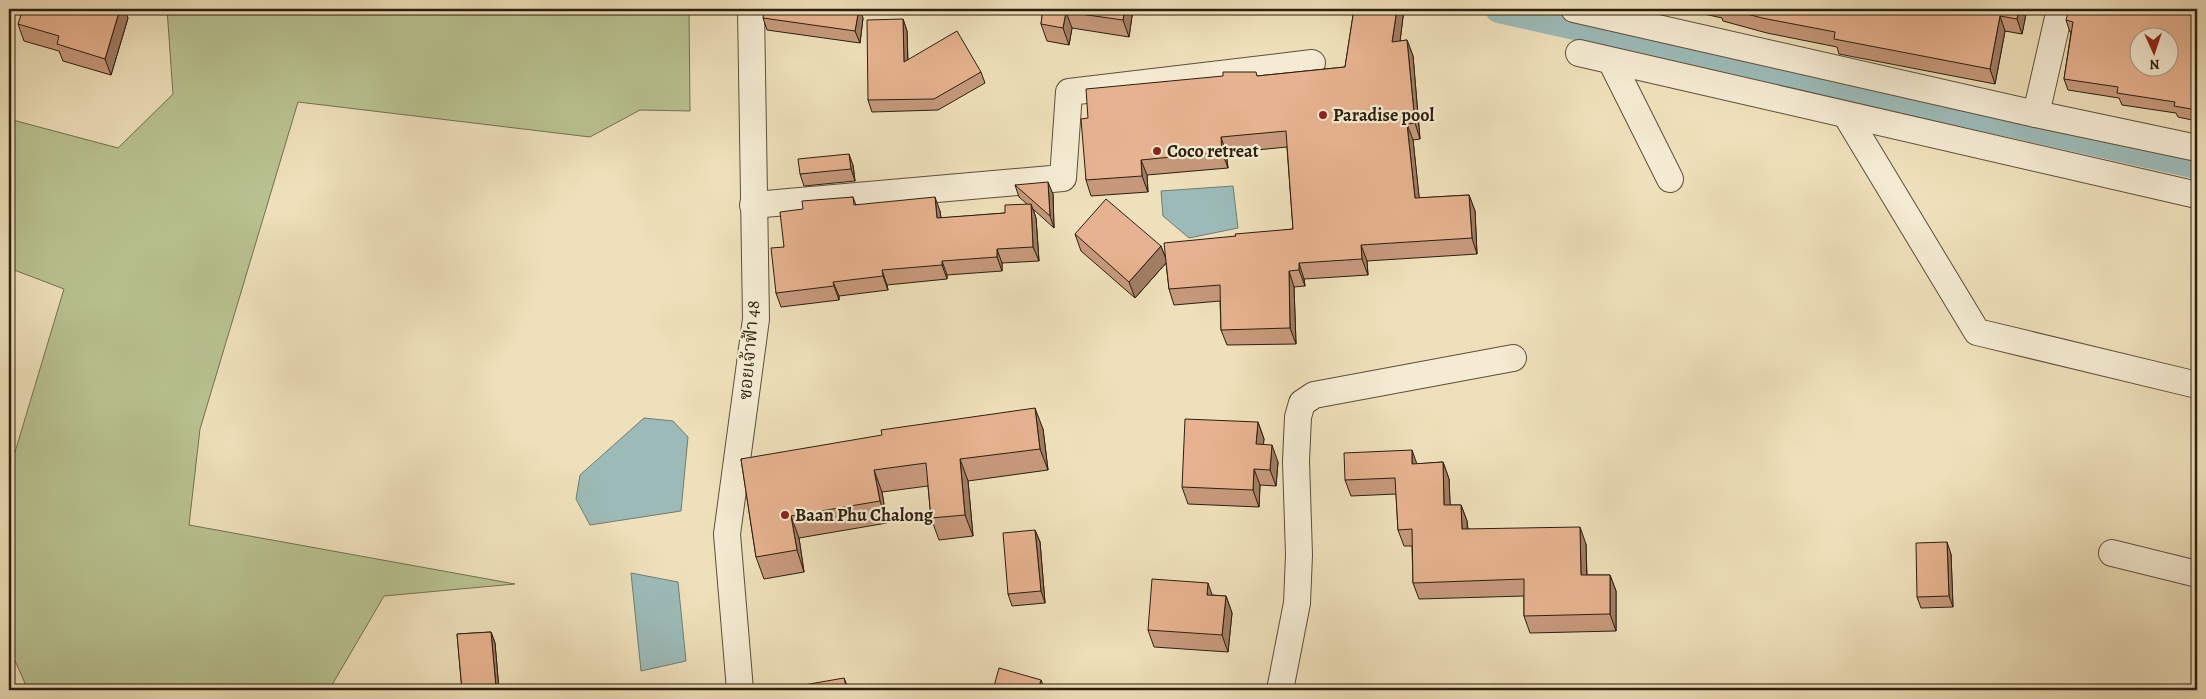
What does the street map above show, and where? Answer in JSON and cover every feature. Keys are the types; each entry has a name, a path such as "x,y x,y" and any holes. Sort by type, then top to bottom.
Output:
{"street":[{"name":"ซอยเจ้าฟ้า 48","path":"740,690 728,534 756,319 753,205 752,9"},
{"path":"1574,9 2036,114 2197,148"},
{"path":"2036,114 2060,9"},
{"path":"1579,54 2197,195"},
{"path":"1611,61 1670,179"},
{"path":"753,205 1063,178 1069,92 1312,63"},
{"path":"1846,115 1976,332 2197,385"},
{"path":"1280,690 1297,604 1299,555 1296,461 1298,417 1302,403 1314,395 1513,358"},
{"path":"2112,553 2197,574"}],"green space":[{"path":"167,9 689,9 690,111 640,110 590,137 298,102 200,429 189,525 515,584 384,596 329,690 28,690 9,651 9,472 64,289 9,268 9,119 118,148 173,94"}],"water":[{"path":"1233,186 1238,228 1189,238 1163,216 1161,191"},
{"path":"644,418 673,421 688,437 681,511 590,525 576,499 580,475"},
{"path":"631,573 678,582 686,661 641,671"}],"building":[{"path":"23,9 120,9 105,59 57,44 59,36 18,24"},
{"path":"764,9 859,9 855,31 763,18"},
{"path":"1043,9 1125,9 1123,20 1066,12 1063,28 1041,24"},
{"path":"1354,9 1397,9 1392,42 1407,40 1415,123 1407,124 1415,198 1469,195 1472,238 1361,245 1362,259 1299,263 1299,270 1289,271 1290,328 1221,330 1220,285 1169,289 1164,243 1293,229 1286,131 1221,137 1222,152 1141,160 1142,176 1086,180 1081,119 1088,118 1086,89 1223,76 1223,72 1256,72 1257,76 1345,67"},
{"path":"1729,9 2019,9 2017,19 2000,16 1990,69 1834,39 1835,32 1762,18"},
{"path":"2069,9 2159,9 2187,13 2188,9 2197,9 2197,110 2174,106 2175,102 2117,93 2118,87 2064,79 2073,22 2066,20"},
{"path":"903,19 904,62 957,31 981,72 934,99 868,100 867,20"},
{"path":"849,154 851,169 800,174 798,159"},
{"path":"1048,182 1050,216 1015,185"},
{"path":"853,197 854,205 935,197 937,218 1005,213 1005,205 1031,204 1033,247 997,249 997,257 942,261 942,265 882,270 883,276 833,282 834,286 776,293 771,248 784,247 780,212 803,209 802,201"},
{"path":"1106,199 1161,246 1129,282 1075,234"},
{"path":"1035,408 1040,449 960,459 965,515 931,518 926,463 874,470 880,501 791,516 797,550 756,557 741,459 882,435 881,430"},
{"path":"1185,419 1258,422 1256,444 1272,445 1270,470 1254,469 1253,490 1182,487"},
{"path":"1412,450 1412,464 1443,462 1444,505 1461,505 1462,529 1580,527 1581,575 1610,575 1610,614 1524,616 1524,579 1413,583 1412,529 1398,530 1395,478 1345,480 1344,453"},
{"path":"1035,530 1041,591 1008,594 1003,533"},
{"path":"1947,542 1949,596 1917,597 1916,543"},
{"path":"1152,579 1208,583 1207,595 1226,596 1222,635 1148,630"},
{"path":"491,632 496,687 462,690 457,634"},
{"path":"999,668 1041,680 1038,690 993,690"},
{"path":"844,678 847,690 775,690"}],"waterway":[{"path":"1499,9 2197,165"}],"place":[{"name":"Paradise pool","path":"1323,115"},
{"name":"Coco retreat","path":"1157,151"},
{"name":"Baan Phu Chalong","path":"785,515"}]}
